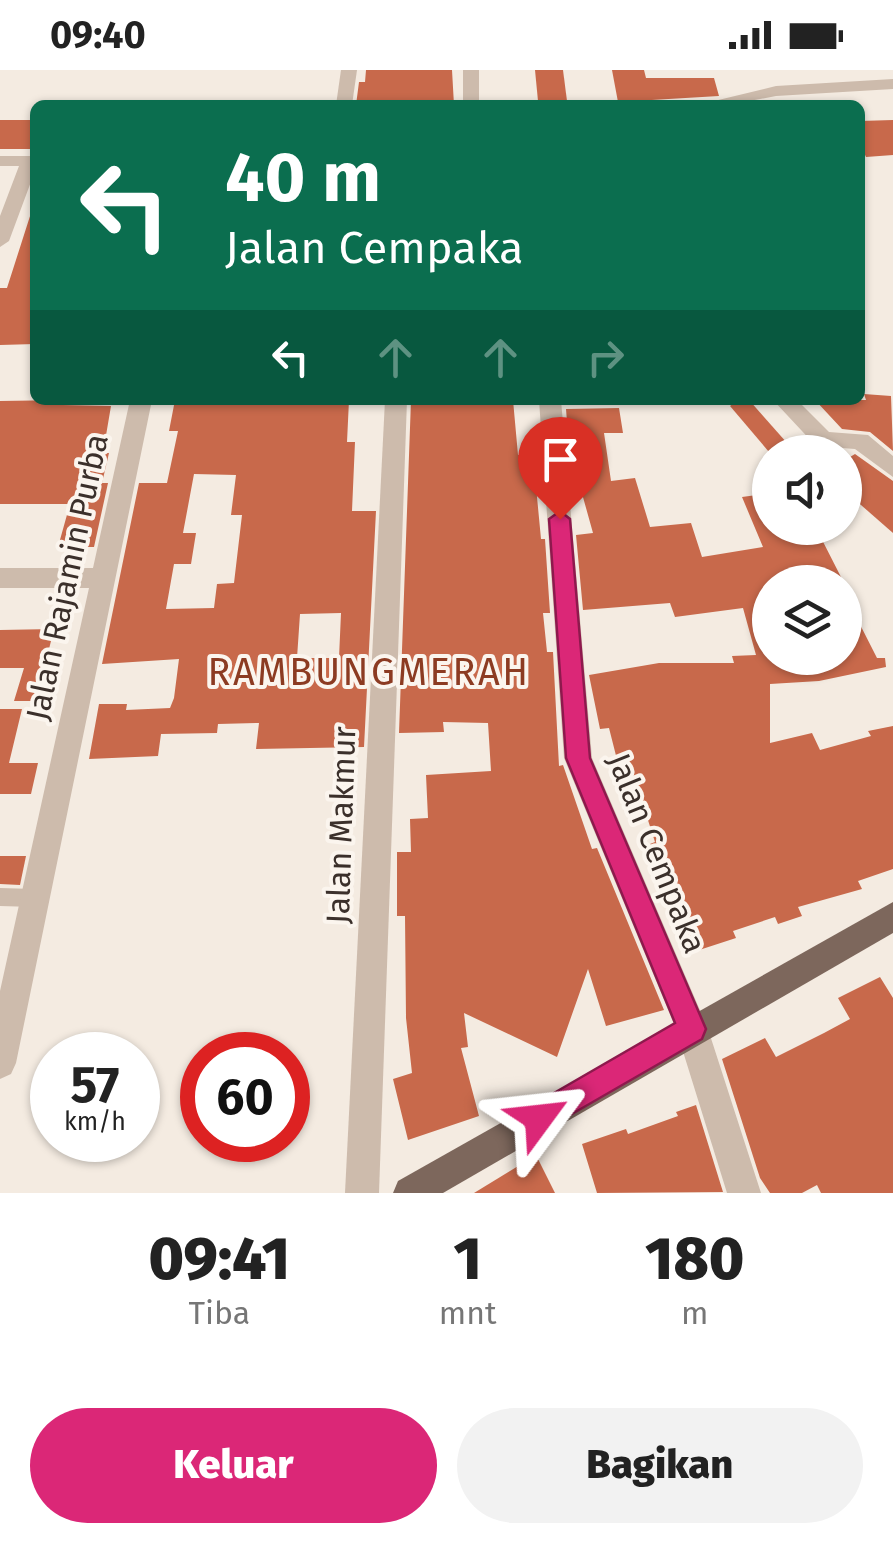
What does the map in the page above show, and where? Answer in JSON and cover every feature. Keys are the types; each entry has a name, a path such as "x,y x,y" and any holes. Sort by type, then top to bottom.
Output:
{"main road":[{"path":"410,1193 893,917"}],"street":[{"path":"345,100 349,70"},
{"path":"470,70 471,100"},
{"path":"729,100 776,91 893,84"},
{"path":"0,161 30,161"},
{"path":"0,240 30,166"},
{"name":"Jalan Rajamin Purba","path":"1,1049 140,405"},
{"name":"Jalan Makmur","path":"362,1193 396,405"},
{"name":"Jalan Cempaka","path":"550,405 578,758 692,1029 744,1193"},
{"path":"789,405 824,440 860,441 893,468"},
{"path":"0,578 103,578"}],"lane":[{"path":"0,898 34,898"}],"building":[{"path":"366,70 452,70 454,100 357,100 359,82 365,82"},
{"path":"535,70 563,70 567,100 538,100"},
{"path":"612,70 644,70 646,78 714,78 719,96 652,100 618,100"},
{"path":"0,120 30,120 30,149 0,149"},
{"path":"893,120 893,155 866,157 865,121"},
{"path":"30,216 30,344 0,345 0,288 7,288"},
{"path":"865,394 891,396 893,451 870,432 842,429 820,405 865,405"},
{"path":"0,401 111,406 103,453 109,453 102,483 108,483 94,547 58,547 70,504 0,504"},
{"path":"174,405 349,405 347,442 355,442 352,511 376,511 364,747 256,749 259,723 218,724 217,733 161,734 158,756 89,759 99,704 127,704 126,710 170,708 174,698 179,659 102,664 139,483 167,483 178,431 169,431","holes":["194,474 236,475 231,515 242,515 234,583 217,584 214,608 166,609 174,564 191,564 196,533 183,533","341,613 339,658 297,658 300,614"]},
{"path":"411,405 513,405 518,455 533,455 541,539 545,539 550,613 543,613 547,652 553,652 559,766 563,765 592,849 597,848 664,1010 606,1026 588,969 557,1057 464,1013 468,1047 461,1048 479,1116 408,1140 393,1079 412,1073 406,1018 405,916 397,916 397,852 411,852 410,819 428,818 426,775 491,771 488,723 443,722 444,732 399,733"},
{"path":"753,405 780,435 755,435 730,406"},
{"path":"619,408 623,433 604,433 611,481 635,478 650,527 691,523 702,557 762,545 825,545 835,565 752,565 752,641 743,608 675,617 670,603 583,610 576,535 593,533 576,472 571,472 566,409"},
{"path":"862,459 893,481 893,533 862,506"},
{"path":"752,496 752,521 742,497"},
{"path":"862,628 877,658 885,658 886,667 862,672"},
{"path":"54,629 36,701 14,701 24,668 0,668 0,630"},
{"path":"752,655 752,675 848,675 770,684 770,743 812,733 820,750 871,736 868,731 893,726 893,869 858,881 862,889 798,907 802,916 778,924 775,917 733,931 736,938 693,952 661,877 650,844 655,842 638,789 625,791 609,728 600,729 589,675 659,663 734,663 732,656"},
{"path":"0,709 22,709 9,763 38,763 31,794 0,794"},
{"path":"0,856 26,856 20,885 0,884"},
{"path":"880,977 893,998 893,1193 821,1193 817,1185 802,1193 770,1193 760,1178 722,1059 765,1038 776,1057 824,1033 850,1019 838,998"},
{"path":"696,1105 723,1192 597,1193 582,1144 626,1129 628,1134 678,1116 676,1112"},
{"path":"536,1155 555,1193 474,1193"}],"district":[{"name":"RAMBUNGMERAH","path":"369,672"}],"route":[{"path":"539,1118 692,1029 578,758 560,519"}]}
